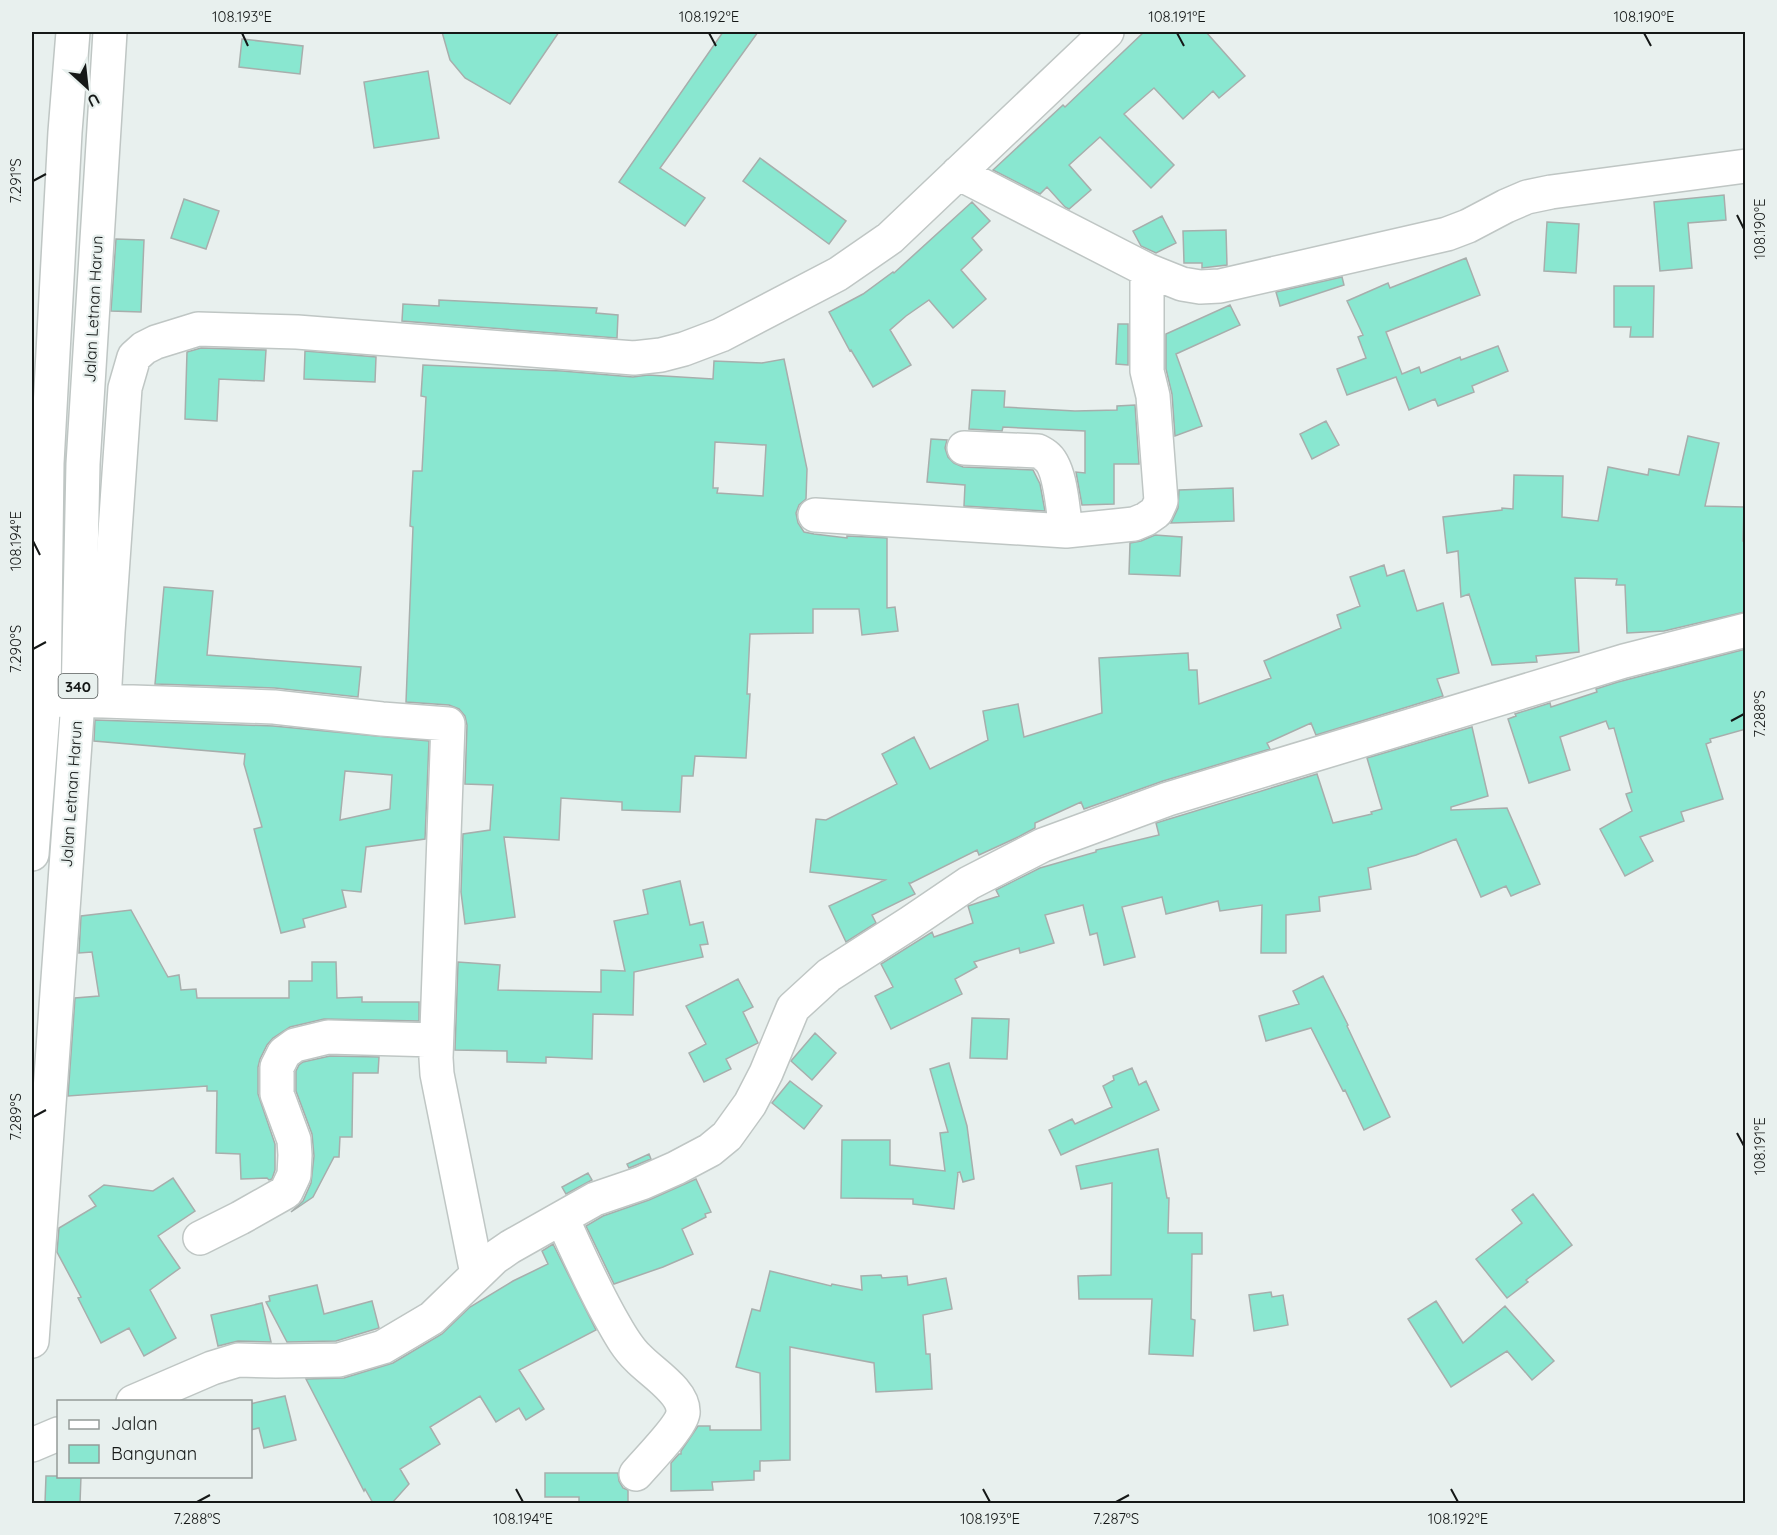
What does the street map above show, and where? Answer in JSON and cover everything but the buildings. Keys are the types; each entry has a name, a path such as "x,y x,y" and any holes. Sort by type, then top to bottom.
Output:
{"street":[{"name":"Jalan Letnan Harun","path":"32,854 44,700 46,463 73,32"},
{"name":"Jalan Letnan Harun","path":"32,1341 91,701 83,464 110,32"},
{"path":"91,701 108,633 125,388 134,357 144,348 156,342 198,330 297,332 634,358 661,355 684,349 721,335 846,268 890,238 1107,32"},
{"path":"958,173 1147,270 1182,284 1200,287 1220,286 1447,234 1527,197 1746,166"},
{"path":"815,515 1066,531 1134,524 1156,512 1161,501 1150,383 1147,270"},
{"path":"964,448 1038,451 1047,456 1057,476 1066,531"},
{"path":"135,1400 212,1368 238,1360 339,1360 383,1347 432,1318 494,1258 510,1247 595,1199 642,1183 710,1150 728,1136 750,1104 766,1073 793,1008 829,975 910,924 969,883 1043,845 1168,799 1624,661 1746,630"},
{"path":"44,700 274,707 448,724 435,1040 437,1074 477,1274"},
{"path":"200,1238 286,1192 290,1184 294,1175 294,1140 277,1094 277,1066 284,1053 295,1045 328,1037 435,1040"},
{"path":"562,1218 593,1286 620,1336 636,1357 677,1393 682,1403 683,1415 678,1425 636,1474"},
{"path":"32,1445 57,1434"}]}
